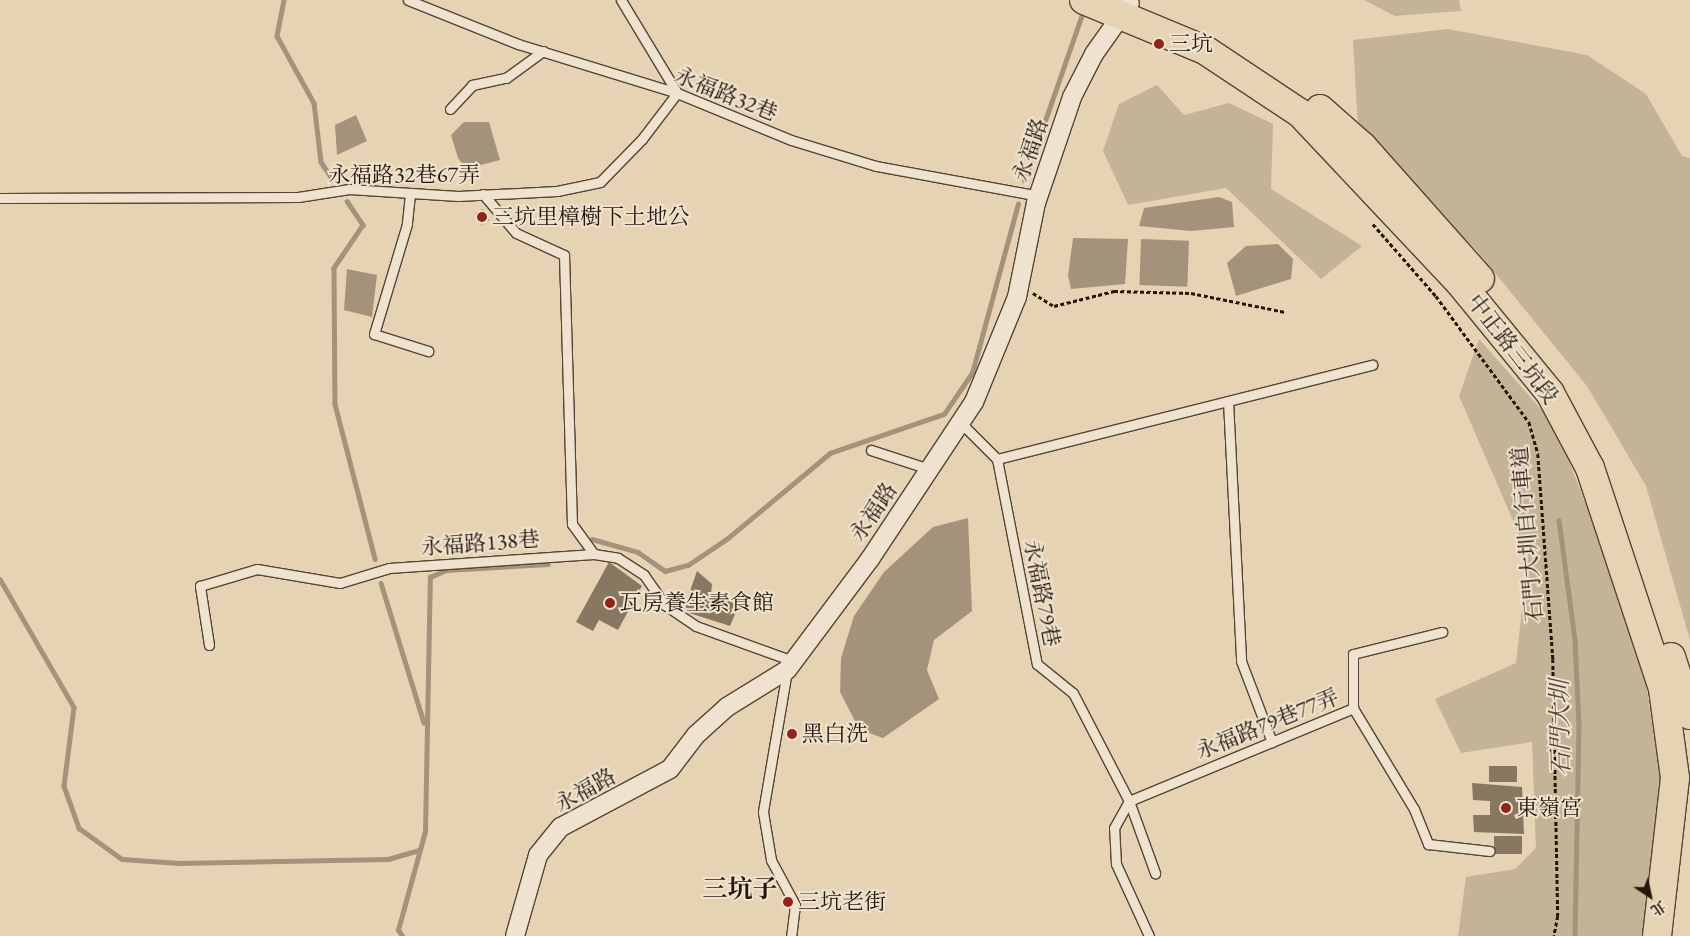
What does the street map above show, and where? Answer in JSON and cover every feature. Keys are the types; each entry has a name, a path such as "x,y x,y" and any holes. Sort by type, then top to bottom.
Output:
{"main road":[{"name":"中正路三坑段","path":"1084,0 1125,5 1186,22 1303,94 1363,147 1448,240 1528,339 1581,413 1611,476 1690,715"},
{"name":"中正路三坑段","path":"1125,5 1205,50 1300,113 1460,283 1550,393 1590,468 1664,698 1675,778 1658,936"},
{"path":"1675,936 1690,803"}],"street":[{"name":"永福路","path":"515,936 538,855 561,827 670,770 696,736 727,707 790,666 870,558 960,422 990,372 1020,284 1039,196 1072,97 1125,5"}],"lane":[{"name":"永福路32巷","path":"408,0 543,51 677,93 791,140 876,166 1039,196"},
{"path":"621,0 677,93"},
{"path":"450,109 472,85 506,78 543,51"},
{"name":"永福路32巷67弄","path":"0,198 298,197 349,189 410,194 556,191 600,182 642,139 677,93"},
{"path":"410,194 408,224 374,334 428,351"},
{"path":"483,194 516,233 564,255 572,524 594,554"},
{"path":"960,422 997,459 1372,365"},
{"path":"1228,401 1241,661 1272,742"},
{"path":"871,450 929,468"},
{"name":"永福路79巷","path":"997,459 1037,664 1074,693 1129,801 1155,873"},
{"name":"永福路138巷","path":"209,645 200,586 257,569 340,583 388,568 594,554 618,558 644,576 665,605 696,626 790,666"},
{"path":"1353,708 1353,654 1442,632"},
{"path":"790,666 763,812 771,860 795,905 791,936"},
{"name":"永福路79巷77弄","path":"1129,801 1353,708 1414,809 1428,844 1490,850"},
{"path":"1129,801 1114,828 1116,864 1149,936"}],"path":[{"name":"石門大圳自行車道","path":"1368,218 1436,296 1529,422 1538,454 1553,659 1558,916 1554,936"},
{"path":"1020,284 1054,306 1114,291 1191,292 1285,312"}],"shaded area":[{"path":"1364,0 1459,0 1461,11 1395,16"},
{"path":"1448,29 1587,55 1646,94 1682,156 1690,158 1690,640 1646,486 1587,386 1478,252 1358,128 1353,40"},
{"path":"1157,85 1184,115 1229,103 1273,124 1271,189 1362,246 1321,279 1226,188 1128,205 1103,151 1119,104"},
{"path":"356,115 367,141 337,155 335,125"},
{"path":"464,122 489,122 500,160 466,169 458,158 451,135"},
{"path":"1219,197 1232,202 1234,227 1191,231 1139,226 1144,208"},
{"path":"1073,238 1128,239 1125,284 1071,289 1068,276"},
{"path":"1141,239 1189,241 1187,287 1139,285"},
{"path":"1278,244 1293,259 1291,279 1236,296 1227,263 1246,246"},
{"path":"347,269 377,275 372,317 344,310"},
{"path":"1479,339 1555,425 1640,644 1660,777 1645,936 1458,936 1466,877 1515,869 1536,848 1532,742 1461,753 1435,699 1516,663 1528,555 1459,396"},
{"path":"968,518 972,611 934,640 927,670 939,699 883,738 869,733 855,721 840,692 841,658 854,616 884,572 933,527"}],"building":[{"name":"三坑里樟樹下土地公","path":"483,209 489,220 481,225 475,213"},
{"name":"瓦房養生素食館","path":"609,562 642,586 618,630 599,620 593,631 576,622"},
{"path":"697,571 712,584 711,594 739,605 730,626 683,611"},
{"path":"1489,766 1517,766 1517,782 1489,782"},
{"name":"東嶺宮","path":"1472,783 1522,787 1524,834 1474,832 1473,815 1490,815 1490,801 1473,800"},
{"path":"1494,836 1522,836 1522,854 1494,854"}],"waterway":[{"path":"284,0 277,36 314,103 321,162 333,180"},
{"path":"1024,181 1082,14"},
{"path":"347,201 363,225 334,268 335,404 375,559"},
{"path":"592,539 638,552 665,571 688,565 728,538 830,453 944,414 972,373 1018,204"},
{"name":"石門大圳","path":"1559,520 1575,640 1579,726 1575,936"},
{"path":"402,936 398,930 425,831 430,577 446,570 548,564"},
{"path":"0,579 74,707 64,786 79,828 122,859 179,863 388,859 420,850"},
{"path":"381,583 424,723"}],"place":[{"name":"三坑","path":"1159,44"},
{"name":"三坑里樟樹下土地公","path":"482,217"},
{"name":"瓦房養生素食館","path":"610,603"},
{"name":"黑白洗","path":"792,734"},
{"name":"東嶺宮","path":"1506,808"},
{"name":"三坑老街","path":"788,902"}],"district":[{"name":"三坑子","path":"740,888"}]}
